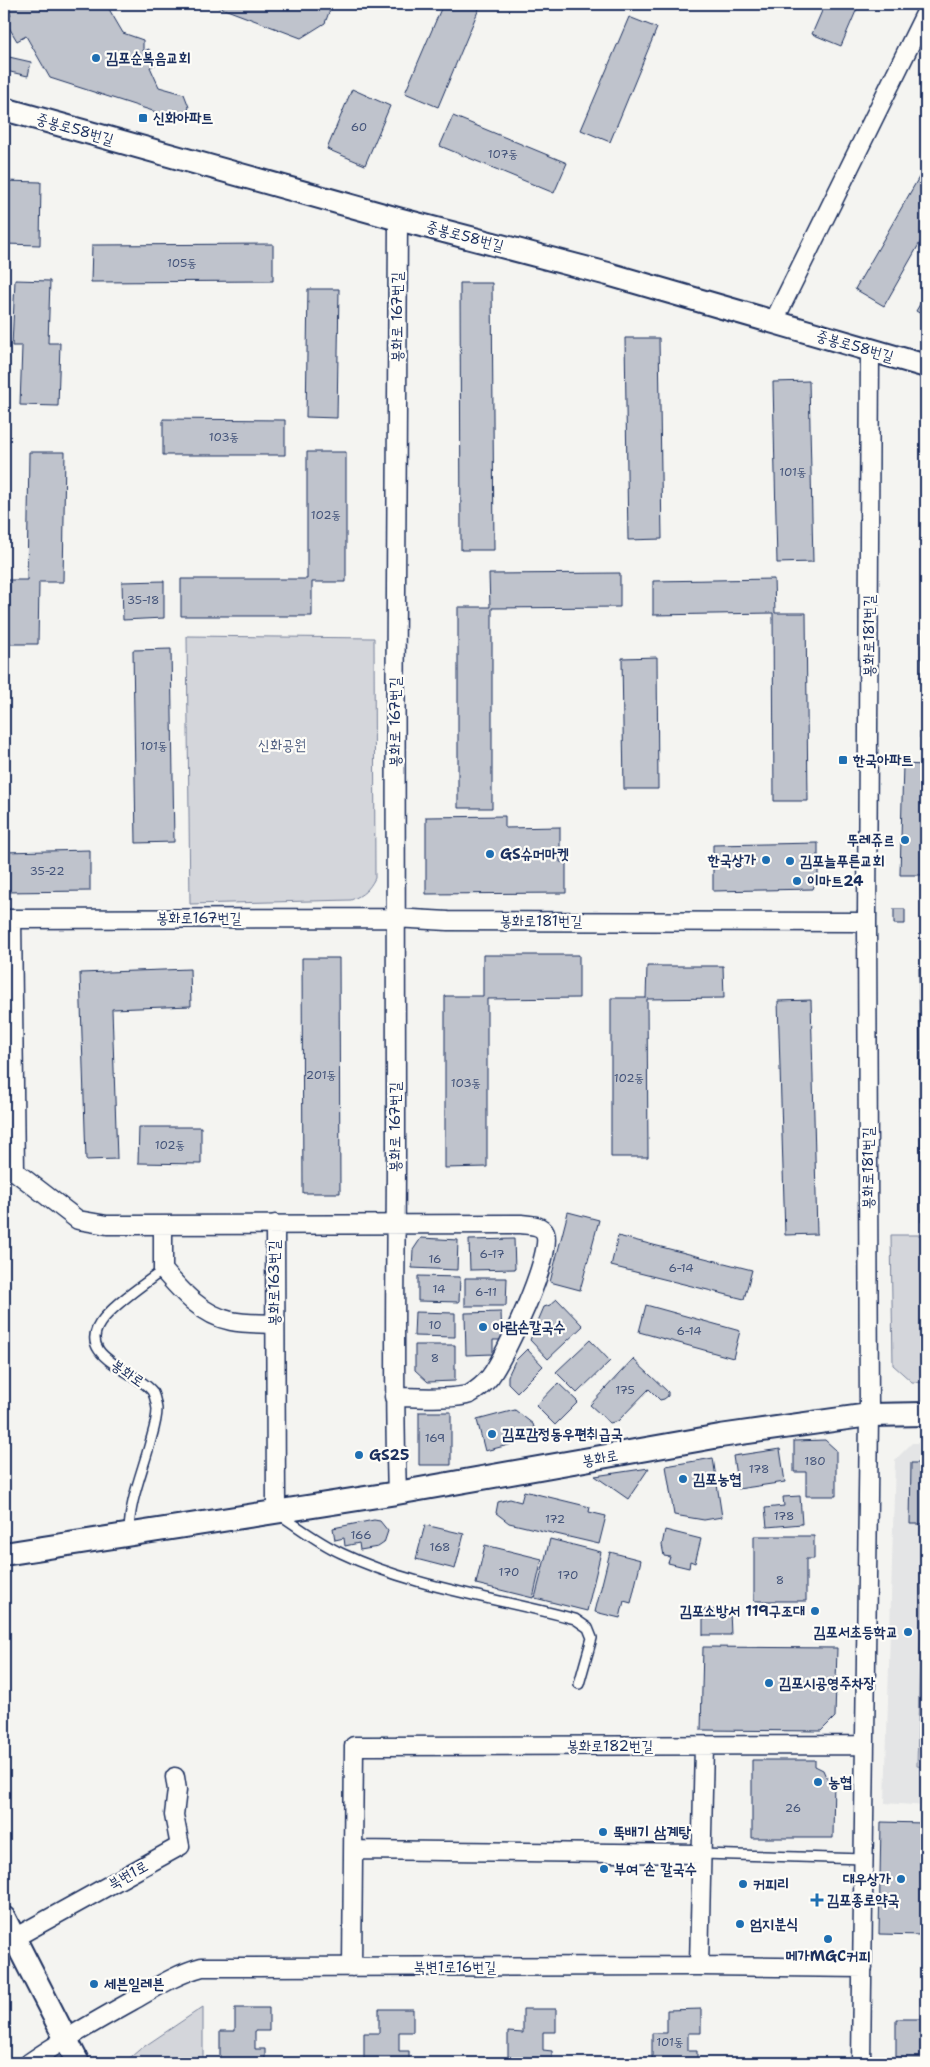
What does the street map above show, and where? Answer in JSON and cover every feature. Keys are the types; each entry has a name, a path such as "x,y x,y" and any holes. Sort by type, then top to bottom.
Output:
{"street":[{"path":"773,323 926,12"},
{"name":"중봉로58번길","path":"4,109 398,219 608,274 926,366"},
{"name":"봉화로 167번길","path":"397,1493 394,1397 396,1225 394,918 398,219"},
{"name":"봉화로181번길","path":"869,1415 867,922 870,350"},
{"name":"봉화로167번길","path":"8,919 394,918"},
{"name":"봉화로181번길","path":"394,918 448,921 867,922"},
{"path":"8,919 9,1168"},
{"name":"봉화로163번길","path":"9,1168 78,1220 107,1225 275,1224 276,1512"},
{"path":"275,1224 521,1224 537,1225 542,1228 546,1234 545,1248 520,1322 490,1377 469,1394 450,1397 394,1397"},
{"path":"163,1225 163,1270 186,1296 219,1318 238,1323 274,1324"},
{"name":"봉화로","path":"4,1554 397,1493 720,1436 869,1415 926,1414"},
{"path":"861,2063 869,1415"},
{"name":"봉화로182번길","path":"354,1850 354,1746 865,1745"},
{"path":"698,1966 704,1746"},
{"name":"북변1로","path":"14,1938 180,1846 174,1815 176,1777"},
{"path":"352,1967 354,1850 702,1854"},
{"path":"4,1918 78,2063"},
{"name":"북변1로16번길","path":"28,2063 64,2038 184,1972 202,1967 698,1966 863,1968"}],"lane":[{"name":"봉화로","path":"129,1535 131,1502 155,1424 155,1398 151,1390 108,1360 99,1350 96,1339 98,1328 113,1308 163,1270"},
{"path":"276,1512 324,1544 384,1570 439,1586 575,1619 588,1628 592,1638 579,1684"},
{"path":"702,1854 864,1859"}],"shaded area":[{"name":"김포서초등학교","path":"912,1443 926,1443 926,1806 885,1803 895,1460"}],"green space":[{"name":"신화공원","path":"187,636 374,638 375,878 368,889 362,894 351,900 190,904"},
{"path":"891,1235 926,1235 926,1383 912,1382 893,1365"},
{"path":"923,1535 926,1535 926,1788 924,1788 924,1767 917,1766"},
{"path":"203,2007 203,2063 124,2063 139,2050"}],"building":[{"name":"김포순복음교회","path":"13,4 106,4 123,33 143,40 143,51 149,49 157,64 150,67 159,87 184,94 189,107 184,121 50,78 26,36 17,41 4,19 11,15 6,7"},
{"path":"211,4 332,4 325,23 301,38"},
{"path":"443,4 481,4 438,107 405,93"},
{"path":"825,4 859,4 841,46 812,34"},
{"path":"629,17 657,28 610,142 581,130"},
{"path":"9,57 31,62 28,76 6,71"},
{"path":"352,89 390,106 365,165 327,149"},
{"path":"453,116 567,163 554,193 440,146"},
{"path":"926,165 926,232 884,306 855,289"},
{"path":"4,181 41,182 40,245 4,244"},
{"path":"273,244 273,281 91,282 92,245"},
{"path":"15,280 50,281 48,343 60,343 58,406 20,405 22,346 12,346"},
{"path":"460,283 492,283 494,550 461,550"},
{"path":"308,289 339,289 337,418 306,417"},
{"path":"926,294 926,317 916,311"},
{"path":"625,338 659,338 662,539 628,540"},
{"path":"809,381 813,562 777,563 773,382"},
{"path":"163,419 285,420 285,455 163,455"},
{"path":"29,452 65,452 63,582 39,582 38,644 4,644 4,580 27,580"},
{"path":"307,452 346,452 346,582 312,582 312,616 181,616 181,579 307,579"},
{"path":"924,501 926,501 926,738 920,738"},
{"path":"620,573 620,607 492,608 492,808 458,808 458,607 490,607 489,574"},
{"path":"774,579 775,613 806,613 808,801 774,801 773,613 653,615 653,581"},
{"path":"164,581 164,618 123,620 122,582"},
{"path":"171,649 174,842 136,843 133,650"},
{"path":"657,657 658,789 624,789 622,658"},
{"path":"903,764 926,765 926,875 900,875"},
{"path":"505,816 505,828 560,827 560,862 566,862 566,893 426,894 426,817"},
{"name":"한국상가","path":"818,843 818,876 813,889 713,891 713,845"},
{"path":"90,850 90,891 4,892 4,852"},
{"path":"894,909 905,909 905,924 894,924"},
{"path":"483,955 579,955 579,998 487,999 487,1167 445,1168 445,996 483,996"},
{"path":"302,958 339,958 340,1193 303,1193"},
{"path":"647,966 723,966 724,998 647,999 648,1157 611,1157 611,998 646,998"},
{"path":"919,968 926,968 926,1222 921,1222"},
{"path":"190,969 191,1006 112,1009 117,1159 86,1160 80,973"},
{"path":"811,1000 817,1234 785,1235 778,1001"},
{"path":"139,1127 201,1127 201,1164 138,1163"},
{"path":"568,1212 599,1220 580,1290 550,1282"},
{"path":"618,1236 752,1270 744,1299 611,1266"},
{"path":"421,1238 458,1240 457,1270 412,1268 413,1250"},
{"path":"514,1239 515,1269 470,1270 469,1240"},
{"path":"418,1276 460,1277 459,1302 418,1301"},
{"path":"465,1278 507,1278 506,1306 465,1306"},
{"path":"557,1299 583,1326 548,1359 530,1340 544,1307"},
{"path":"646,1305 740,1331 733,1358 639,1332"},
{"path":"415,1312 455,1313 455,1337 414,1336"},
{"name":"아람손칼국수","path":"501,1312 502,1340 493,1340 493,1354 466,1355 465,1313"},
{"path":"590,1340 610,1361 577,1393 556,1372"},
{"path":"415,1345 455,1345 455,1381 428,1382 415,1370"},
{"path":"527,1349 543,1366 517,1392 508,1383 508,1376 515,1361"},
{"path":"633,1359 668,1392 668,1396 660,1400 649,1389 618,1421 610,1423 590,1405"},
{"path":"558,1383 578,1402 555,1425 536,1406"},
{"path":"515,1410 533,1424 536,1434 532,1439 485,1451 477,1420"},
{"path":"419,1412 451,1412 451,1465 419,1465"},
{"path":"825,1440 836,1450 836,1496 806,1496 806,1472 794,1472 794,1441"},
{"path":"780,1449 785,1482 738,1489 733,1456"},
{"path":"713,1458 722,1517 704,1520 674,1515 666,1466"},
{"path":"911,1463 926,1463 926,1524 910,1524"},
{"path":"649,1468 628,1499 595,1476"},
{"path":"524,1491 590,1507 589,1512 606,1516 599,1544 509,1523 496,1513 498,1502 510,1499 521,1502"},
{"path":"800,1496 802,1524 767,1527 765,1508 784,1506 783,1497"},
{"path":"374,1520 380,1521 388,1531 384,1543 378,1547 360,1550 359,1543 345,1546 344,1538 335,1540 333,1528"},
{"path":"425,1525 464,1534 455,1569 416,1559"},
{"path":"665,1530 701,1539 695,1563 690,1561 689,1568 668,1563 670,1557 664,1556 662,1545"},
{"path":"754,1536 814,1536 814,1559 806,1559 806,1601 754,1601"},
{"path":"550,1539 601,1552 587,1611 535,1598"},
{"path":"485,1545 542,1559 533,1598 476,1584"},
{"path":"610,1552 641,1560 631,1603 624,1601 620,1618 595,1612"},
{"path":"703,1610 730,1610 731,1635 703,1635"},
{"name":"김포시공영주차장","path":"703,1647 837,1648 835,1717 821,1731 701,1730"},
{"path":"752,1760 815,1760 815,1766 823,1770 826,1777 834,1777 833,1838 752,1838"},
{"name":"대우상가","path":"881,1822 924,1823 921,1935 879,1934"},
{"path":"235,2008 269,2008 269,2031 255,2031 255,2049 265,2049 265,2062 220,2063 220,2031 235,2031"},
{"path":"379,2009 413,2009 413,2032 399,2032 399,2051 409,2051 409,2063 364,2063 364,2033 379,2033"},
{"path":"523,2009 556,2009 556,2032 543,2032 543,2050 552,2051 552,2063 508,2063 508,2032 523,2033"},
{"path":"701,2009 701,2033 688,2033 688,2051 697,2051 697,2063 652,2063 652,2033 667,2033 667,2010"},
{"path":"896,2019 926,2019 926,2063 896,2063"}],"place":[{"name":"김포순복음교회","path":"96,58"},
{"name":"신화아파트","path":"143,118"},
{"name":"한국아파트","path":"843,760"},
{"name":"뚜레쥬르","path":"905,840"},
{"name":"GS슈머마켓","path":"490,854"},
{"name":"한국상가","path":"766,860"},
{"name":"김포늘푸른교회","path":"790,861"},
{"name":"이마트24","path":"797,881"},
{"name":"아람손칼국수","path":"483,1327"},
{"name":"김포감정동우편취급국","path":"492,1434"},
{"name":"GS25","path":"359,1455"},
{"name":"김포농협","path":"683,1479"},
{"name":"김포소방서 119구조대","path":"815,1611"},
{"name":"김포서초등학교","path":"908,1632"},
{"name":"김포시공영주차장","path":"769,1683"},
{"name":"농협","path":"818,1782"},
{"name":"뚝배기 삼계탕","path":"603,1832"},
{"name":"부여 손 칼국수","path":"604,1869"},
{"name":"대우상가","path":"901,1879"},
{"name":"커피리","path":"743,1884"},
{"name":"김포종로약국","path":"817,1900"},
{"name":"엄지분식","path":"740,1924"},
{"name":"메가MGC커피","path":"828,1939"},
{"name":"세븐일레븐","path":"94,1984"}]}
